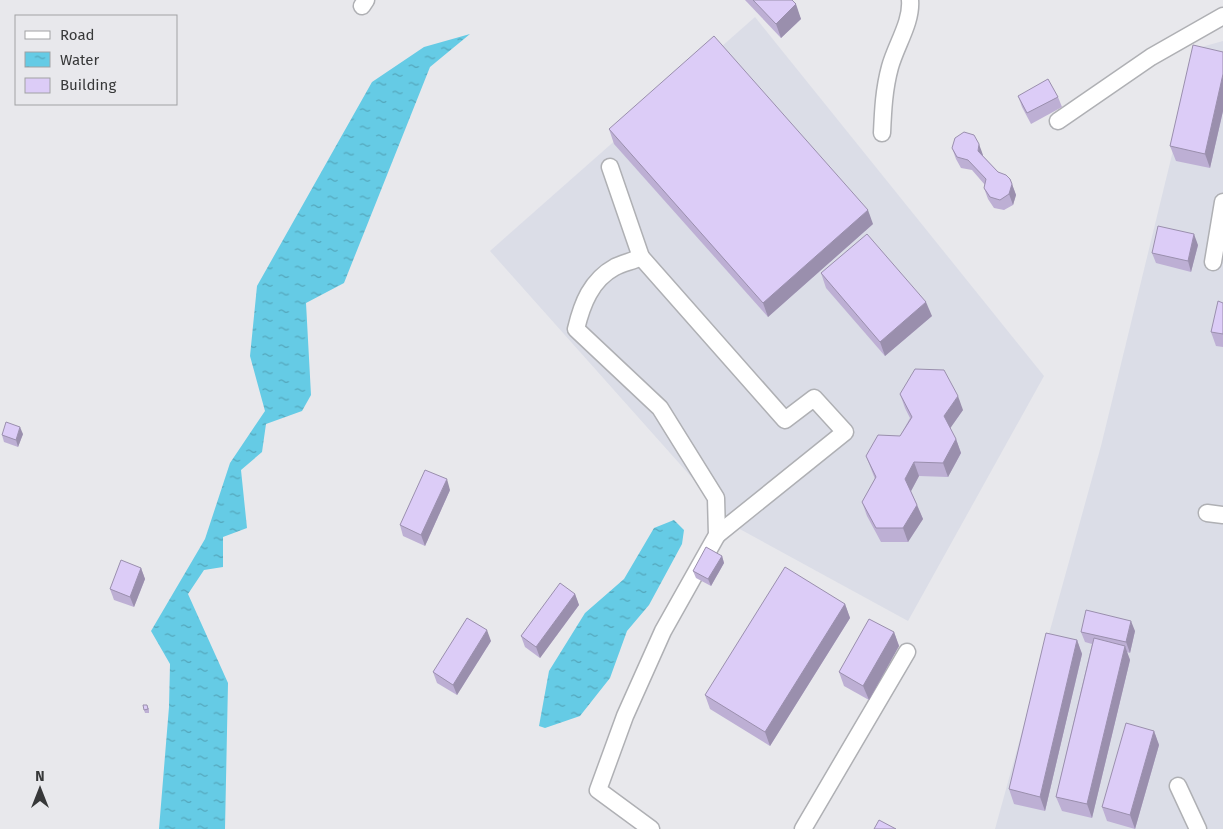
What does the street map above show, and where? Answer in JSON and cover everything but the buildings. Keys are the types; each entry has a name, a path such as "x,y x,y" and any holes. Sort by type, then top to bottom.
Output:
{"lane":[{"path":"882,133 884,98 890,66 909,20 910,0"},
{"path":"1058,121 1151,57 1223,16"},
{"path":"610,167 641,257 785,420 814,398 844,432 717,535 663,631 625,716 598,790 651,829"},
{"path":"1213,262 1223,202"},
{"path":"641,257 614,268 595,283 581,307 576,329 660,408 716,498 717,535"},
{"path":"803,829 907,652"},
{"path":"1178,786 1198,829"}],"shaded area":[{"path":"755,17 1044,376 908,621 736,527 490,251"},
{"path":"1223,41 1223,829 995,829 1101,446 1198,48"}],"water":[{"path":"470,34 430,67 344,283 306,303 311,395 302,411 266,424 262,452 241,470 247,528 223,537 223,567 204,570 188,594 228,683 225,829 159,829 169,707 170,664 151,631 205,539 230,463 265,411 250,356 257,286 372,82 424,47"},
{"path":"674,520 684,530 682,544 649,605 627,631 610,678 580,716 545,728 539,726 549,671 585,613 624,579 654,528"}]}
